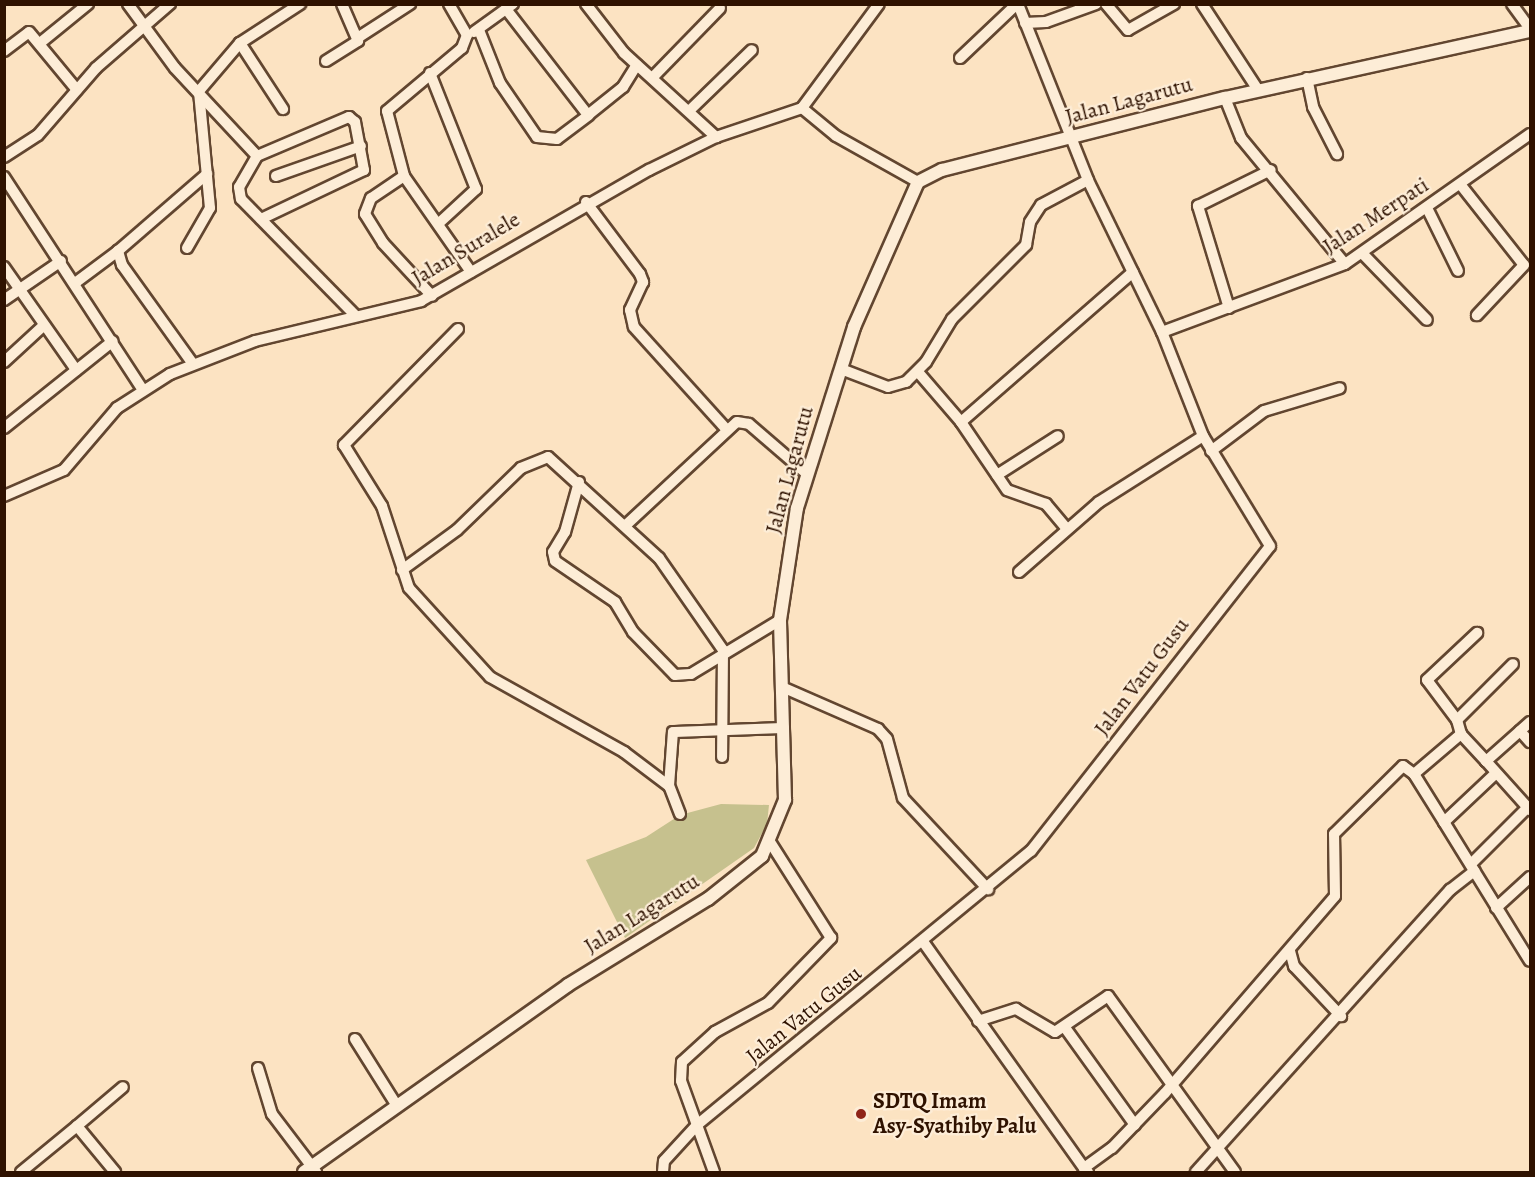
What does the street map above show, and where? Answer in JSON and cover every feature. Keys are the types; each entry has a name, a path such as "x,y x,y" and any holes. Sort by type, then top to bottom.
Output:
{"street":[{"path":"40,43 88,4"},
{"path":"128,4 199,91 257,156"},
{"path":"4,157 38,135 77,90 170,4"},
{"path":"187,248 210,214 199,91 240,43 300,4"},
{"path":"342,4 359,37"},
{"path":"326,62 354,47 359,37 410,4"},
{"path":"449,4 467,35"},
{"path":"586,4 637,65 690,110 716,136"},
{"path":"879,4 802,108 836,136 918,182"},
{"path":"960,58 1017,4"},
{"name":"Jalan Vatu Gusu","path":"663,1173 664,1161 697,1125 924,944 988,889 1047,833 1270,546 1203,436 1162,332 1088,180 1017,4"},
{"path":"1025,23 1046,22 1096,4"},
{"path":"1106,4 1128,30 1174,4"},
{"path":"1202,4 1258,90"},
{"path":"1512,4 1530,30"},
{"path":"471,272 439,222 404,176 388,106 462,48 467,35 479,30 510,7 589,115"},
{"path":"653,77 720,8"},
{"path":"479,30 500,83 537,137 557,139 623,87 637,65"},
{"name":"Jalan Lagarutu","path":"311,1171 397,1106 568,985 708,899 746,872 770,842 784,800 780,620 807,474 841,369 880,261 918,182 942,170 1225,98 1530,30"},
{"path":"4,51 29,32 77,90"},
{"path":"240,43 283,109"},
{"path":"690,110 752,50"},
{"path":"430,73 476,189 439,222"},
{"path":"1307,78 1313,107 1337,154"},
{"path":"1225,98 1241,138 1271,170 1345,264"},
{"name":"Jalan Suralele","path":"4,496 64,470 117,408 143,390 193,364 432,296 586,202 716,136 802,108"},
{"path":"261,219 362,174 361,146 355,122 346,117 257,156 239,191 261,219 356,316"},
{"name":"Jalan Merpati","path":"1162,332 1345,264 1530,134"},
{"path":"276,176 361,146"},
{"path":"1229,308 1199,204 1271,170"},
{"path":"75,283 118,251 207,174"},
{"path":"404,176 371,198 365,214 383,243 432,296"},
{"path":"4,177 61,261 143,390"},
{"path":"841,369 893,388 918,372 952,319 1026,245 1030,222 1041,205 1088,180"},
{"path":"1460,184 1524,265 1477,315"},
{"path":"586,202 640,273 643,282 630,310 634,327 727,430"},
{"path":"1427,208 1458,272"},
{"path":"118,251 122,266 193,364"},
{"path":"1362,253 1427,320"},
{"path":"4,300 61,261"},
{"path":"4,267 42,327 76,370"},
{"path":"961,422 1133,272"},
{"path":"4,362 42,327"},
{"path":"458,329 344,445 382,506 402,570 420,605 490,677 624,752 669,786"},
{"path":"4,428 113,341"},
{"path":"918,372 961,422 1007,490 1046,504 1067,529"},
{"path":"1211,451 1264,411 1340,388"},
{"path":"626,525 737,422 749,424 807,474"},
{"path":"998,474 1058,436"},
{"path":"1019,572 1067,529 1156,463 1203,436"},
{"path":"402,570 458,530 538,457 548,458 579,482 659,558 723,650 722,757"},
{"path":"579,482 564,536 553,552 555,561 615,602 633,632 675,675 691,674 723,650 780,620"},
{"path":"1196,1173 1220,1150 1341,1016 1450,890 1529,809 1461,734 1457,720 1427,680 1477,633"},
{"path":"1457,720 1513,664"},
{"path":"782,687 878,729 887,739 903,798 988,889"},
{"path":"1486,761 1530,722"},
{"path":"680,814 669,786 673,732 724,728 784,728"},
{"path":"1520,731 1530,742"},
{"path":"1414,774 1461,734"},
{"path":"924,944 1086,1170 1135,1125 1290,951 1339,888 1334,834 1402,766 1414,774 1530,961"},
{"path":"1444,822 1495,774"},
{"path":"714,1173 681,1081 685,1058 715,1032 768,1003 831,938 770,842"},
{"path":"1496,908 1530,877"},
{"path":"1290,951 1294,966 1341,1016"},
{"path":"978,1021 1016,1009 1055,1032 1066,1029 1108,996 1174,1083 1235,1173"},
{"path":"1066,1029 1135,1125"},
{"path":"355,1039 397,1106"},
{"path":"258,1068 272,1114 311,1171"},
{"path":"21,1173 123,1087"},
{"path":"77,1126 115,1173"}],"shaded area":[{"path":"721,804 769,805 767,824 754,848 625,938 586,860 646,837 680,815"}],"place":[{"name":"SDTQ Imam Asy-Syathiby Palu","path":"861,1114"}]}
